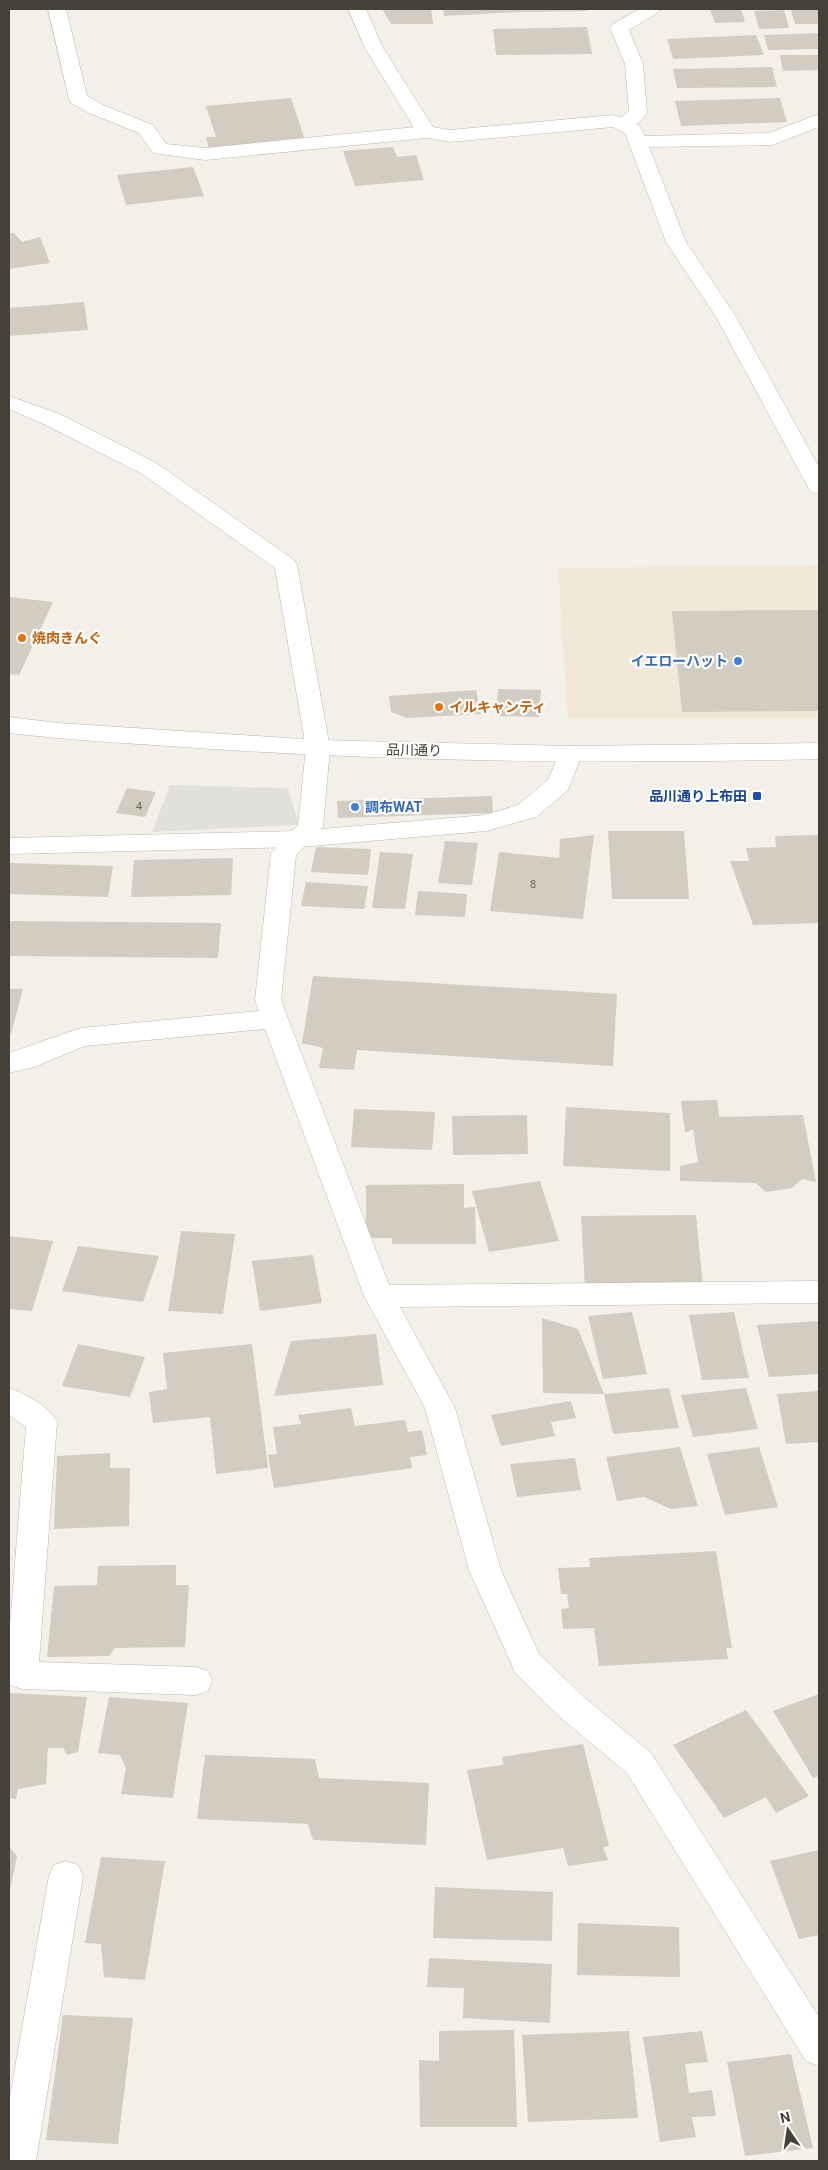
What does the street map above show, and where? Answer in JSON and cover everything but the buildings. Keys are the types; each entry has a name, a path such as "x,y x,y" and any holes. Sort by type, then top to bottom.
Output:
{"street":[{"path":"57,9 78,99 96,109 146,128 160,149 205,154 426,132 450,136 613,121 624,124 633,130 636,142 676,242 725,315 819,487"},
{"path":"357,9 374,48 426,132"},
{"path":"624,124 638,113 634,64 619,28 651,9"},
{"path":"636,142 772,138 819,120"},
{"path":"9,402 54,420 150,469 286,565 318,748 310,827 284,853 268,1000 379,1296 440,1408 485,1570 527,1664 573,1708 639,1763 819,2049"},
{"name":"品川通り","path":"9,725 58,731 318,748 570,754 819,752"},
{"path":"9,846 299,839 486,823 527,811 560,784 570,754"},
{"path":"9,1063 24,1060 81,1037 275,1019"},
{"path":"379,1296 819,1292"},
{"path":"9,1400 42,1422 22,1675 196,1681"},
{"path":"17,2161 66,1876"}],"shaded area":[{"path":"819,565 819,719 568,719 558,568"},
{"path":"170,785 288,788 299,825 152,832"}],"place":[{"name":"焼肉きんぐ","path":"22,638"},
{"name":"イエローハット","path":"738,661"},
{"name":"イルキャンティ","path":"439,707"},
{"name":"品川通り上布田","path":"757,796"},
{"name":"調布WAT","path":"355,807"}]}
